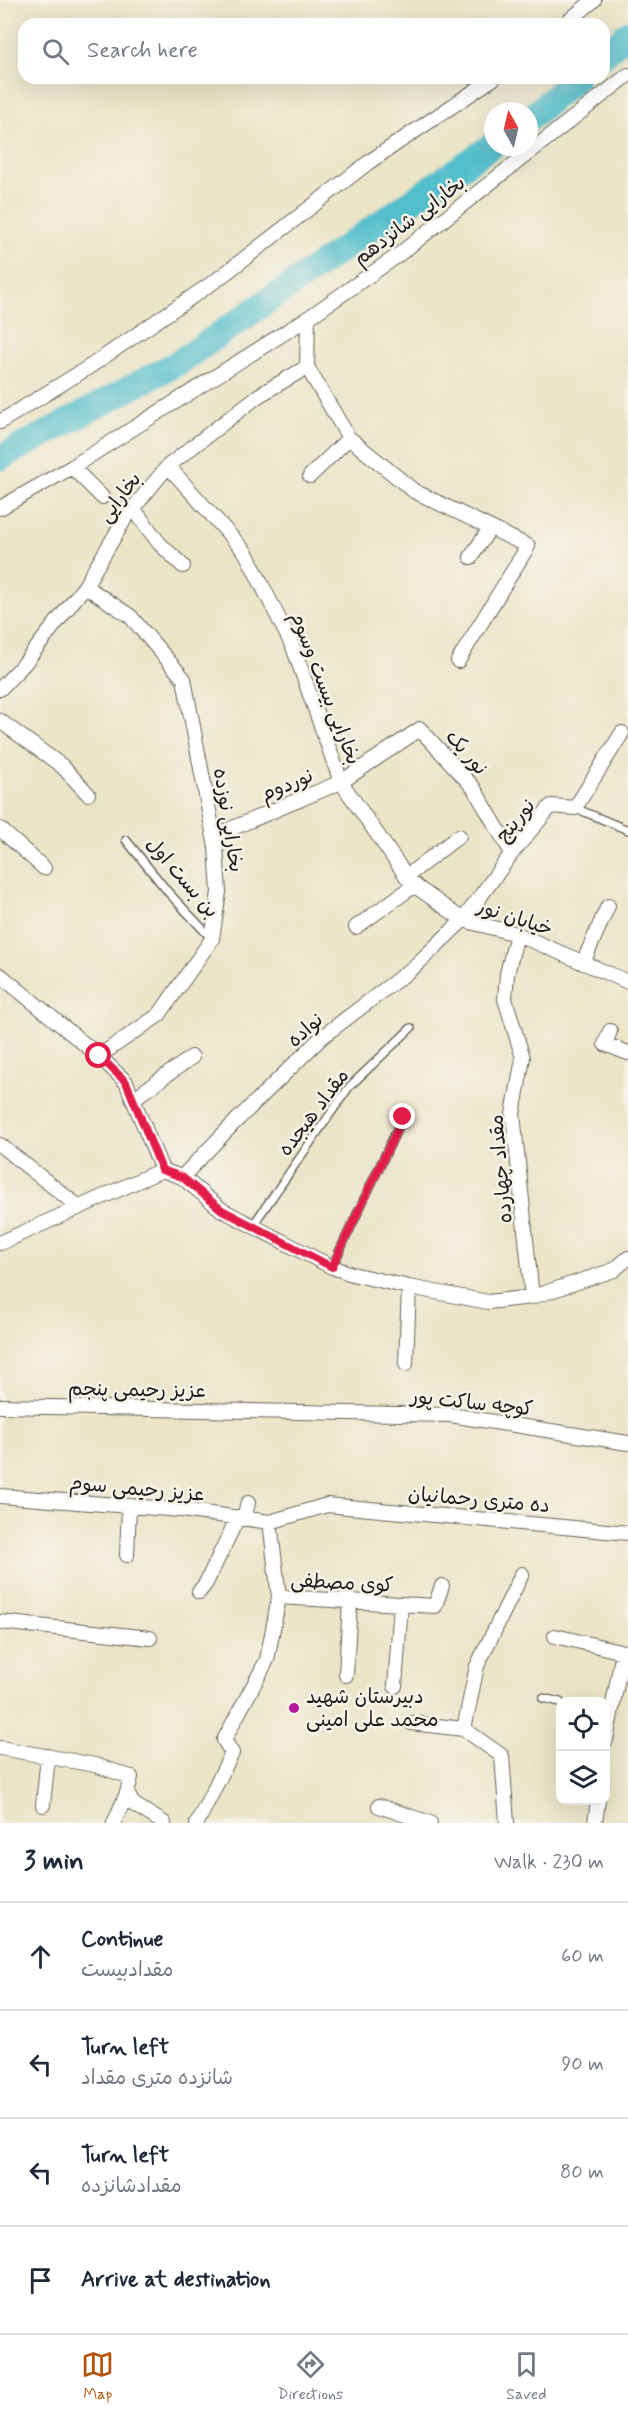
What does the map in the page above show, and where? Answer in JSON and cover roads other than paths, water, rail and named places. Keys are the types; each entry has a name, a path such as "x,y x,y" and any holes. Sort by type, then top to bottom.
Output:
{"street":[{"path":"572,18 594,0"},
{"name":"بخارایی شانزدهم","path":"0,508 72,467 308,318 397,256 628,75"},
{"path":"0,422 89,367 218,279 369,162 485,84"},
{"path":"308,318 308,367 349,438 414,491 528,546 458,661"},
{"name":"بخارایی","path":"0,688 24,664 85,586 133,508 168,466 258,396 308,367"},
{"path":"310,476 349,438"},
{"name":"بخارایی بیست وسوم","path":"168,466 246,554 293,647 341,782"},
{"path":"72,467 102,497"},
{"path":"133,508 159,543 183,566"},
{"path":"471,557 490,528"},
{"name":"بخارایی نوزده","path":"85,586 130,616 184,679 214,836 219,892 212,939 159,1015 99,1056"},
{"path":"0,721 62,766 88,794"},
{"name":"نور یک","path":"341,782 420,729 473,787 512,853"},
{"path":"575,808 622,733"},
{"name":"نوردوم","path":"214,836 341,782"},
{"name":"خیابان نور","path":"341,782 411,881 463,921 517,934 628,982"},
{"name":"نورپنج","path":"463,921 512,853 551,806 575,808"},
{"path":"0,829 44,868"},
{"path":"356,927 411,881 459,836"},
{"path":"583,963 608,906"},
{"name":"نواده","path":"182,1177 322,1037 414,967 463,921"},
{"name":"مقداد چهارده","path":"517,934 507,974 505,999 523,1058 513,1114 532,1297"},
{"path":"0,975 99,1056 126,1082 162,1170"},
{"path":"610,1031 605,1044 628,1053"},
{"path":"133,1099 192,1058"},
{"path":"0,1144 79,1207"},
{"path":"0,1243 162,1170 182,1177 222,1210 332,1267 409,1287 488,1302 532,1297 614,1270 628,1258"},
{"path":"406,1364 409,1287"},
{"name":"عزیز رحیمی پنجم","path":"0,1406 274,1411"},
{"name":"کوچه ساکت پور","path":"274,1411 450,1415 628,1443"},
{"name":"عزیز رحیمی سوم","path":"0,1496 129,1506 270,1522"},
{"path":"199,1592 248,1503"},
{"name":"ده متری رحمانیان","path":"270,1522 327,1505 628,1533"},
{"path":"127,1555 129,1506"},
{"path":"270,1522 279,1598"},
{"path":"464,1729 477,1666 522,1574"},
{"name":"کوی مصطفی","path":"197,1823 232,1753 224,1740 267,1660 279,1598 435,1606 442,1586"},
{"path":"346,1675 350,1601"},
{"path":"395,1686 401,1604"},
{"path":"0,1622 150,1638"},
{"path":"555,1636 625,1652 610,1703"},
{"path":"411,1723 464,1729 502,1756 507,1823"},
{"path":"0,1748 95,1765 131,1777 114,1823"},
{"path":"43,1805 48,1756"},
{"path":"127,1793 133,1804 164,1823"},
{"path":"595,1823 597,1805"},
{"path":"379,1806 430,1823"}],"lane":[{"path":"575,808 628,830"},
{"name":"بن بست اول","path":"126,840 168,892 212,939"},
{"name":"مقداد هیجده","path":"252,1225 349,1087 411,1028"},
{"path":"332,1267 403,1117"},
{"path":"543,1698 556,1701"}],"waterway":[{"path":"610,49 628,33"},
{"path":"538,111 569,84"},
{"path":"0,458 181,361 484,151"}],"place":[{"name":"دبیرستان شهید محمد علی امینی","path":"294,1708"}]}
